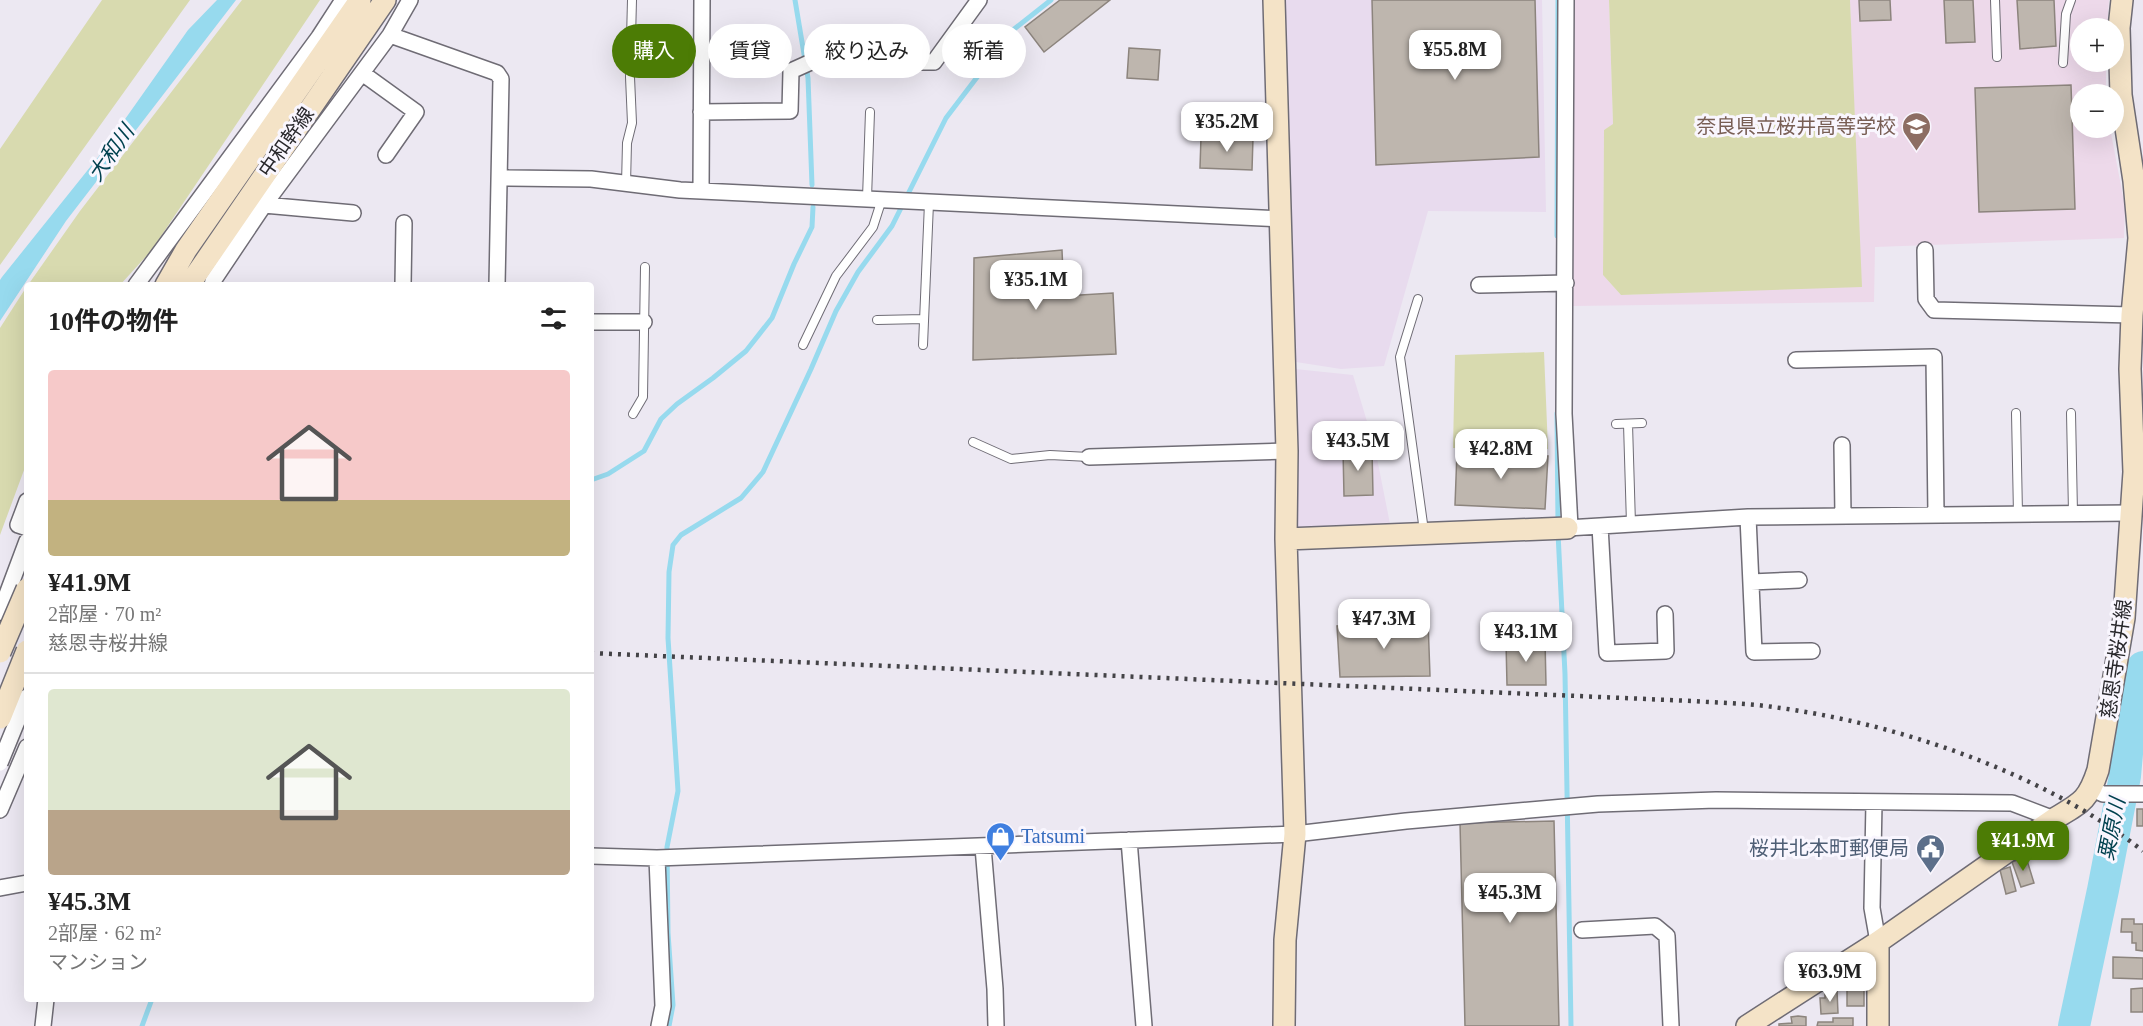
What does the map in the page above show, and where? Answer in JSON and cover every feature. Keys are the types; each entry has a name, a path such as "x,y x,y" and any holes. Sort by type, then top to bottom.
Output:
{"main road":[{"name":"中和幹線","path":"168,282 186,250 360,0"},
{"name":"中和幹線","path":"191,282 385,0"},
{"path":"1274,0 1295,834 1285,940 1284,1026"},
{"name":"慈恩寺桜井線","path":"2098,792 2098,770 2124,618 2133,521 2134,472 2130,369 2139,238 2134,181 2121,95 2119,28 2122,0"},
{"path":"1287,539 1562,528"},
{"path":"0,652 24,596"},
{"path":"0,718 24,658"},
{"path":"1747,1026 1878,942 2054,819 2098,792"},
{"path":"1878,942 1878,1026"}],"street":[{"path":"140,282 319,37 343,0"},
{"path":"217,282 264,205 390,35 410,0"},
{"path":"701,190 702,0"},
{"path":"701,112 790,111 792,72 806,64 934,62 979,0"},
{"path":"1566,0 1558,283 1564,414 1562,528 1748,517 1843,515 2073,513 2133,521"},
{"path":"390,35 497,73 501,80 497,282"},
{"path":"362,73 416,112 386,155"},
{"path":"499,178 591,179 701,190 1281,219"},
{"path":"264,205 353,213"},
{"path":"403,282 404,223"},
{"path":"1925,250 1926,299 1934,310 2132,315"},
{"path":"1479,285 1558,283"},
{"path":"594,322 644,322"},
{"path":"1796,360 1934,357 1936,514"},
{"path":"1842,445 1843,515"},
{"path":"1089,457 1287,451"},
{"path":"24,509 18,525 24,527"},
{"path":"1748,517 1754,652 1812,651"},
{"path":"1600,525 1607,653 1666,651 1665,614"},
{"path":"0,613 24,549"},
{"path":"1751,582 1799,580"},
{"path":"0,763 24,705"},
{"path":"0,706 24,714"},
{"path":"0,810 24,754"},
{"path":"2098,792 2140,794"},
{"path":"594,856 657,858 1295,834 1560,807 1716,800 2012,803 2054,819"},
{"path":"1874,802 1872,908 1878,942"},
{"path":"1129,840 1144,1026"},
{"path":"983,847 996,1026"},
{"path":"657,858 663,1006 659,1026"},
{"path":"0,888 24,884"},
{"path":"1582,930 1655,926 1666,936 1671,1026"},
{"path":"43,1026 46,1002"}],"lane":[{"path":"626,184 627,143 632,123 630,77 632,0"},
{"path":"1995,0 1997,57"},
{"path":"2063,63 2066,14 2071,0"},
{"path":"803,345 836,276 873,227 875,198 870,112"},
{"path":"923,345 929,203"},
{"path":"633,414 643,397 645,267"},
{"path":"1418,299 1400,357 1425,533"},
{"path":"877,320 924,319"},
{"path":"2016,413 2018,514"},
{"path":"2072,414 2073,513"},
{"path":"1616,424 1642,423"},
{"path":"1628,424 1632,524"},
{"path":"973,442 1011,459 1050,456 1089,457"}],"shaded area":[{"path":"1284,0 1542,0 1546,212 1428,211 1384,366 1341,369 1296,362 1287,157"},
{"name":"奈良県立桜井高等学校","path":"1572,0 1609,0 1613,125 1604,130 1603,275 1621,295 1861,286 1850,0 1859,0 1860,21 1890,20 1890,0 1944,0 1946,43 1975,42 1973,0 2017,0 2021,49 2056,46 2054,0 2109,0 2108,18 2070,18 2070,72 2106,72 2106,84 1976,88 1979,212 2075,209 2073,138 2112,138 2125,207 2124,238 1875,247 1874,302 1573,306"},
{"path":"1295,369 1353,375 1375,448 1391,529 1303,531 1298,527"}],"green space":[{"path":"102,0 190,0 0,265 0,149"},
{"path":"242,0 320,0 151,251 123,282 30,282 80,211"},
{"path":"1609,0 1850,0 1862,287 1621,295 1603,275 1604,130 1613,124"},
{"path":"24,291 24,470 0,535 0,328"},
{"path":"1544,352 1548,449 1453,448 1455,355"}],"water":[{"name":"大和川","path":"217,0 236,0 66,221 0,321 0,280 99,156 188,30"}],"building":[{"path":"1060,0 1110,0 1044,52 1026,26"},
{"path":"1372,0 1535,0 1539,157 1376,165"},
{"path":"1859,0 1890,0 1891,20 1860,21"},
{"path":"1944,0 1973,0 1975,42 1946,43"},
{"path":"2017,0 2054,0 2056,46 2020,49"},
{"path":"1129,48 1160,50 1158,80 1127,78"},
{"path":"2070,85 2070,138 2073,138 2075,209 1979,212 1975,88"},
{"path":"1201,137 1253,138 1252,170 1200,168"},
{"path":"1062,250 1064,296 1113,293 1116,354 973,360 974,258"},
{"path":"1372,449 1373,495 1344,496 1343,450"},
{"path":"1457,452 1548,456 1545,509 1455,505"},
{"path":"1428,620 1430,676 1340,677 1337,626"},
{"path":"1545,640 1546,685 1507,685 1506,642"},
{"path":"2137,809 2143,809 2143,826 2137,826"},
{"path":"1554,821 1559,1026 1465,1026 1460,823"},
{"path":"2026,857 2034,883 2021,887 2012,862"},
{"path":"2010,867 2016,891 2006,894 2000,870"},
{"path":"2122,919 2134,919 2134,924 2143,924 2143,951 2136,950 2136,943 2132,943 2132,932 2121,932"},
{"path":"2113,957 2143,958 2143,979 2113,978"},
{"path":"1854,971 1861,971 1861,977 1864,977 1864,1006 1847,1006 1847,977 1854,977"},
{"path":"2143,988 2143,1012 2131,1012 2131,989"},
{"path":"1828,991 1837,991 1838,1013 1821,1014 1820,998 1825,998"},
{"path":"1791,1017 1806,1017 1806,1026 1779,1026 1779,1024 1792,1023"},
{"path":"1833,1018 1853,1018 1853,1026 1817,1026 1818,1022 1833,1022"}],"waterway":[{"path":"795,0 808,78 812,185"},
{"path":"669,1026 673,1005 668,933 667,847 678,791 668,638 669,572 673,545 681,535 741,498 763,472 836,311 858,272 892,226 946,118 1013,30 1051,0"},
{"path":"1557,236 1558,0"},
{"path":"594,479 608,474 644,451 661,419 746,351 772,318 812,227 813,207"},
{"path":"1557,413 1558,524"},
{"path":"1558,533 1565,674 1571,1026"},
{"name":"粟原川","path":"2074,1026 2125,776 2129,731 2143,667"},
{"path":"142,1026 151,1002"}],"railway":[{"path":"0,622 24,624"},
{"path":"594,653 1763,706 1869,725 1967,756 2015,775 2061,798 2104,823 2143,851"}],"place":[{"name":"奈良県立桜井高等学校","path":"1917,152"},
{"name":"Tatsumi","path":"1000,862"},
{"name":"桜井北本町郵便局","path":"1930,874"}]}
